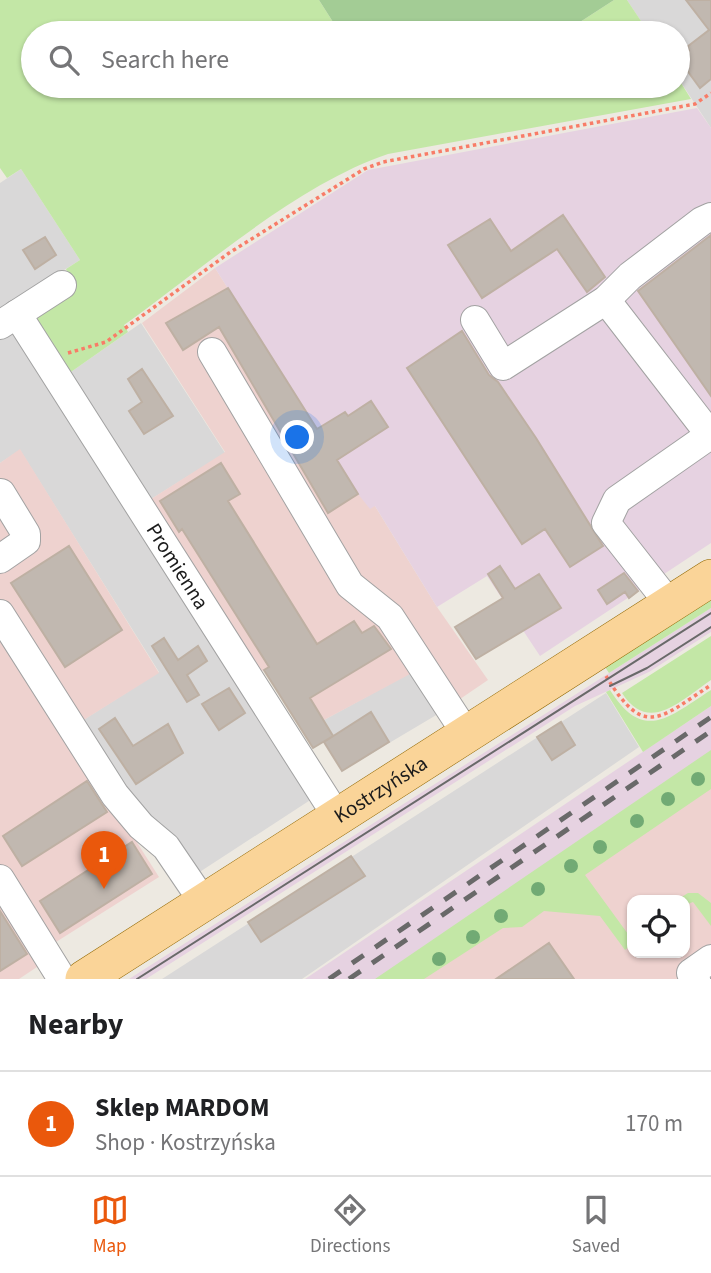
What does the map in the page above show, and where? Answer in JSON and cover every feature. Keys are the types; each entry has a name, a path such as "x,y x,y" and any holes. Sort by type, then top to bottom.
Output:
{"main road":[{"name":"Kostrzyńska","path":"674,604 711,578"},
{"name":"Kostrzyńska","path":"84,979 711,583"}],"street":[{"path":"475,320 503,366 606,300 630,276 711,217"},
{"name":"Promienna","path":"62,285 9,320 46,358 338,818"},
{"path":"606,300 711,436 617,500 606,523 674,604"},
{"path":"212,352 350,585 390,617 467,735"},
{"path":"0,559 26,541 26,534 1,493"},
{"path":"0,614 115,795 141,826 166,847 204,903"},
{"path":"0,879 62,979"},
{"path":"696,979 691,973 711,959"}],"path":[{"path":"46,358 106,342 229,253 344,180 373,166 695,104 711,93"}],"shaded area":[{"path":"627,0 711,0 711,128 690,96 690,21 641,21"},
{"path":"697,108 711,128 711,543 540,656 487,576 437,607 375,506 370,509 358,494 215,268 368,170"},
{"path":"21,169 80,260 0,310 0,183"},
{"path":"215,268 358,493 375,506 437,607 488,680 438,714 412,673 324,720 285,658 258,673 148,501 225,452 142,323"},
{"path":"141,323 225,453 148,501 68,374"},
{"path":"11,332 57,380 318,795 195,875 138,810 77,724 159,672 20,450 0,463 0,339"},
{"path":"20,449 159,673 66,731 159,877 37,954 43,963 19,979 0,979 0,463"},
{"path":"711,608 711,632 649,672 575,706 146,979 129,979"},
{"path":"412,672 438,714 342,771 324,741 333,735 324,720"},
{"path":"606,693 639,747 302,979 162,979"},
{"path":"711,706 711,761 399,979 305,979"},
{"path":"711,761 711,979 399,979"}],"green space":[{"path":"0,0 319,0 332,21 21,21 21,98 691,99 388,154 353,168 319,186 251,230 124,325 128,332 68,374 29,312 73,285 66,269 80,260 21,169 7,178 0,168"},
{"path":"319,0 614,0 582,21 332,21"},
{"path":"614,0 627,0 641,21 582,21"},
{"path":"711,595 711,608 609,673 603,664"},
{"path":"711,636 711,680 677,704 654,713 643,712 632,705 622,693"},
{"path":"610,690 622,707 646,721 670,716 711,690 711,706 643,752 606,692"},
{"path":"711,750 711,789 585,875 627,933 625,950 600,916 544,911 522,927 503,928 424,979 375,979"},
{"path":"698,893 711,903 711,926 693,902 690,903 690,895 685,895"}],"building":[{"path":"686,0 711,0 711,79 700,88 690,74 690,45 709,30"},
{"path":"563,215 605,277 587,292 557,249 482,298 448,245 490,219 511,251"},
{"path":"711,235 711,396 638,291"},
{"path":"45,237 56,255 35,269 23,250"},
{"path":"228,288 317,429 345,412 348,416 371,401 388,427 337,460 358,494 328,513 219,327 183,350 166,323"},
{"path":"462,331 489,375 498,382 536,438 603,546 570,567 545,529 522,544 407,368"},
{"path":"142,369 173,416 144,434 129,411 142,402 128,379"},
{"path":"221,463 240,494 228,501 317,644 354,621 362,633 374,626 391,649 310,698 333,736 313,748 264,670 269,667 182,529 179,532 160,501"},
{"path":"69,546 122,630 65,667 11,583"},
{"path":"500,566 515,589 539,574 561,608 476,659 455,627 503,598 488,574"},
{"path":"624,573 638,591 629,598 625,592 607,604 598,590"},
{"path":"164,638 178,660 198,646 207,661 187,675 199,695 187,702 152,646"},
{"path":"229,688 245,713 219,730 202,704"},
{"path":"371,712 389,742 342,771 324,742"},
{"path":"115,718 133,746 168,724 183,753 136,784 99,729"},
{"path":"561,722 575,745 552,760 537,737"},
{"path":"87,781 107,812 22,866 3,836"},
{"path":"132,842 152,874 60,933 40,901"},
{"path":"351,856 365,876 261,942 248,922"},
{"path":"0,911 27,954 0,971"},
{"path":"549,943 574,979 496,979"}],"tram line":[{"path":"137,979 711,613"},
{"path":"610,686 647,668 711,627"}],"railway":[{"path":"329,979 711,717"},
{"path":"349,979 711,731"}],"place":[{"name":"Sklep MARDOM","path":"104,889"}]}
